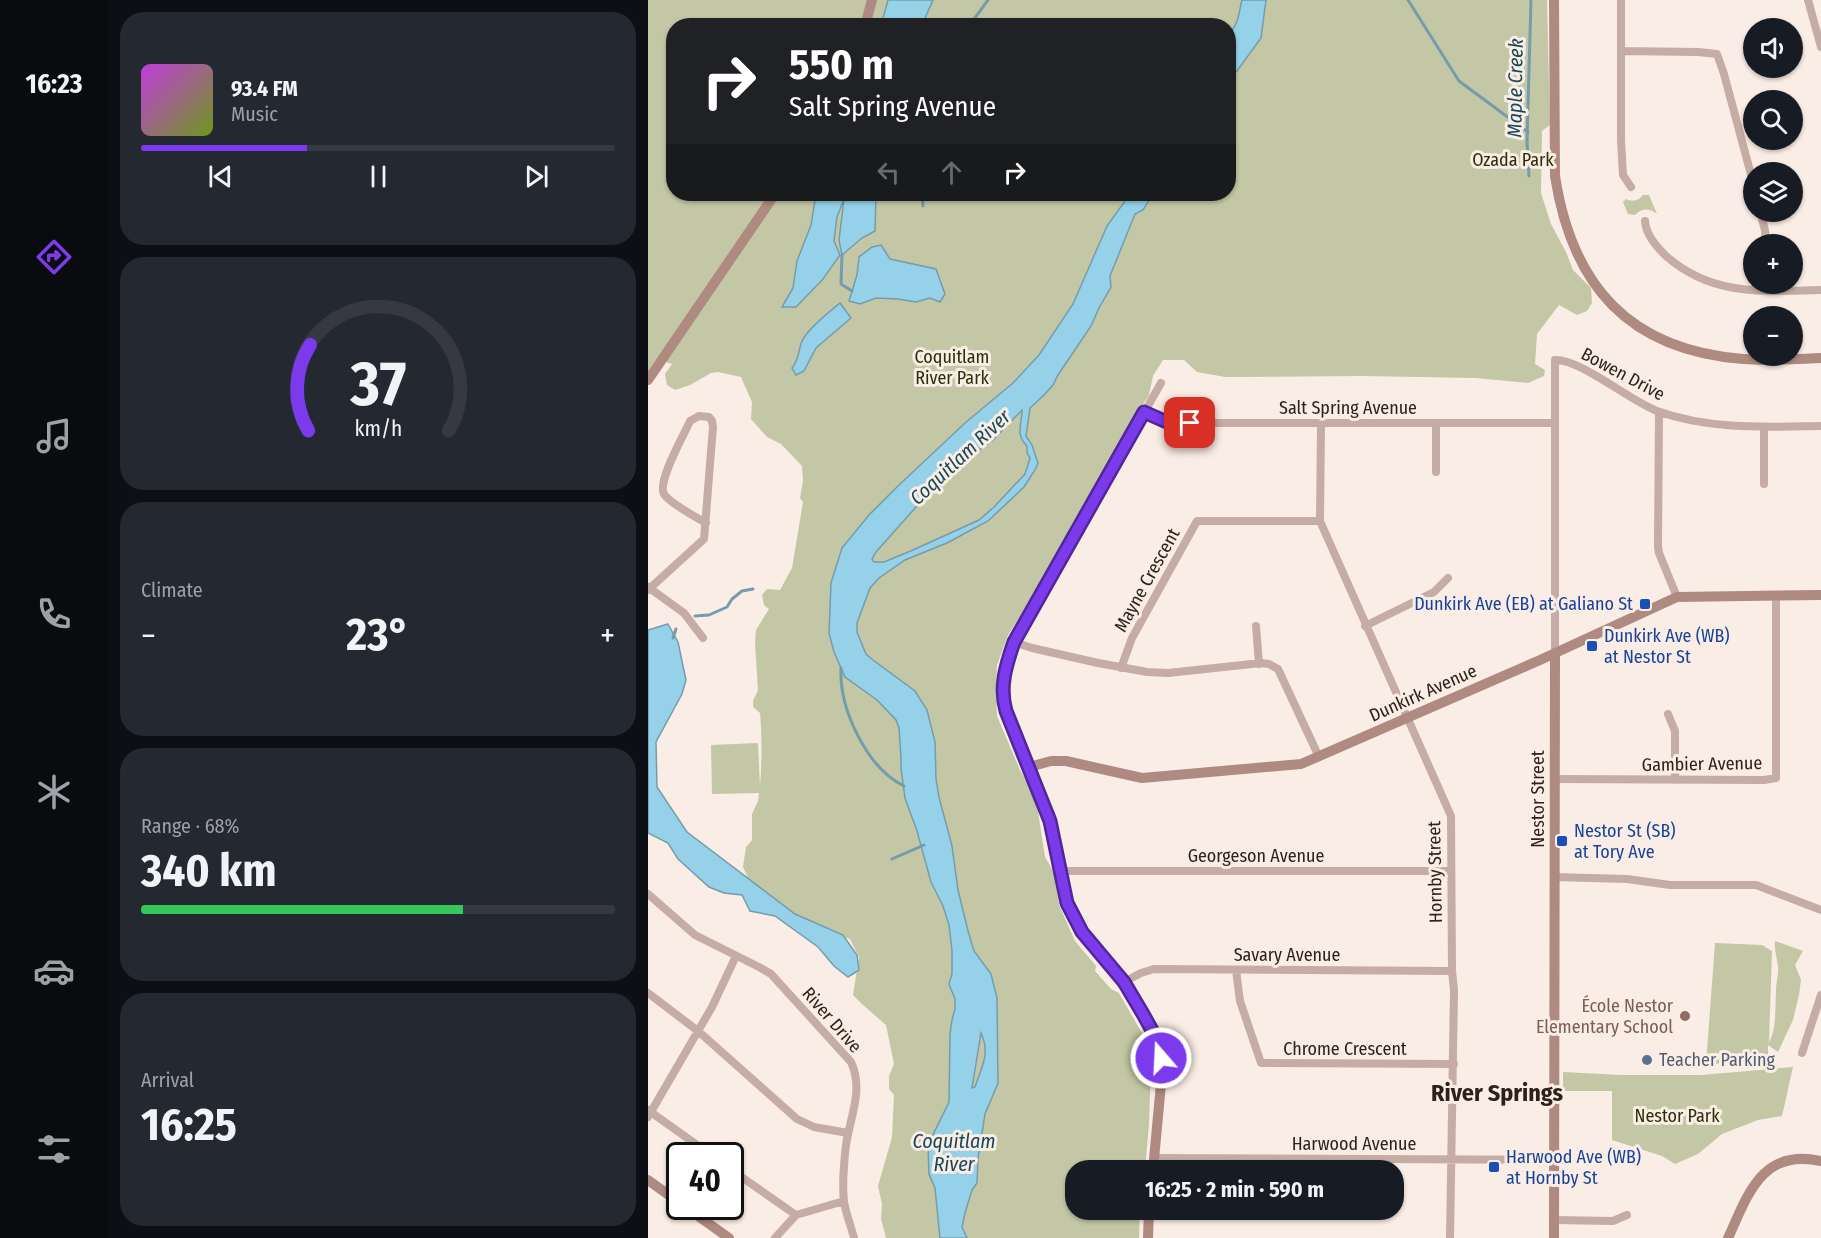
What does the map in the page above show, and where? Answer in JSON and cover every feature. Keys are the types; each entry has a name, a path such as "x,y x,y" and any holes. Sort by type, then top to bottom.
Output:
{"street":[{"path":"867,18 872,0"},
{"path":"1554,0 1555,176 1565,224 1576,251 1597,289 1630,321 1651,335 1698,352 1744,359 1821,358"},
{"path":"1621,0 1621,141 1623,175 1632,187"},
{"path":"1808,0 1821,47"},
{"path":"1621,51 1717,54 1748,162"},
{"path":"648,380 770,201"},
{"path":"1645,221 1646,231 1662,252 1685,270 1722,286 1743,290"},
{"path":"1803,289 1821,290"},
{"name":"Bowen Drive","path":"1555,360 1563,360 1579,367 1632,399 1659,412 1695,422 1726,426 1821,426"},
{"name":"Nestor Street","path":"1554,1238 1555,360"},
{"path":"1154,1158 1162,1073 1161,1058 1154,1034 1124,982 1077,925 1067,903 1050,821 1003,701 1004,677 1014,642 1161,383"},
{"name":"Salt Spring Avenue","path":"1144,412 1169,423 1555,423"},
{"path":"1659,412 1658,547 1677,597"},
{"path":"703,638 684,613 648,588 704,539 706,523 713,427 709,417 699,416 690,421 664,478 663,492 667,498 706,523"},
{"path":"1436,423 1436,471"},
{"name":"Hornby Street","path":"1321,424 1320,521 1451,816 1454,1064 1450,1238"},
{"path":"1764,427 1764,484"},
{"name":"Mayne Crescent","path":"1121,668 1131,638 1197,521 1320,521"},
{"path":"1365,626 1434,592 1448,578"},
{"name":"Gambier Avenue","path":"1554,779 1764,780 1776,778 1776,596"},
{"name":"Dunkirk Avenue","path":"1029,767 1051,761 1066,762 1142,778 1308,762 1677,597 1821,596"},
{"path":"1256,626 1259,664"},
{"path":"1014,642 1032,648 1147,672 1168,673 1269,664 1278,669 1319,757"},
{"path":"1668,714 1675,731 1675,780"},
{"name":"Georgeson Avenue","path":"1061,871 1452,871"},
{"path":"1554,877 1627,879 1670,885 1756,885 1821,910"},
{"name":"River Drive","path":"648,894 695,935 766,971 777,980 851,1062 857,1091 846,1146 844,1201 854,1238"},
{"path":"692,1142 649,1113 712,1007 736,956"},
{"name":"Savary Avenue","path":"1124,982 1154,969 1452,972"},
{"name":"Chrome Crescent","path":"1236,970 1240,1001 1261,1063 1454,1064"},
{"path":"648,993 698,1031 797,1119 814,1127 848,1133"},
{"path":"1802,1053 1821,995"},
{"name":"Harwood Avenue","path":"1154,1158 1554,1160"},
{"path":"1728,1238 1752,1187 1762,1175 1772,1167 1790,1160 1821,1161"},
{"path":"744,1179 796,1215"},
{"path":"648,1180 666,1193"},
{"path":"775,1238 796,1215 844,1201"},
{"path":"1554,1220 1613,1221 1627,1215"},
{"path":"704,1220 729,1238"},
{"path":"1148,1238 1149,1220"}],"green space":[{"name":"Coquitlam River Park","path":"648,0 1547,0 1550,125 1542,131 1541,193 1551,224 1573,270 1591,288 1592,303 1587,311 1577,315 1559,305 1537,334 1535,364 1545,370 1544,376 1528,383 1476,378 1225,377 1197,372 1184,360 1163,360 1153,376 1149,395 1097,481 1037,591 1008,635 997,665 997,716 1020,770 1036,799 1045,857 1055,874 1059,905 1075,941 1096,966 1095,971 1111,989 1119,993 1147,1042 1151,1062 1146,1160 1065,1160 1065,1220 1140,1220 1139,1238 886,1238 881,1219 882,1204 878,1186 892,1137 894,1095 889,1089 889,1076 894,1064 886,1025 853,995 859,957 850,939 810,924 752,886 743,867 746,847 752,840 752,814 759,793 712,794 711,745 758,743 760,786 762,750 760,713 753,707 758,690 756,630 769,609 764,605 762,595 767,589 780,590 792,568 803,502 800,498 803,481 802,466 781,444 767,437 751,419 752,402 741,377 718,372 711,373 690,385 675,390 667,385 665,374 672,364 656,359 648,372"},
{"path":"1643,195 1649,195 1657,214 1646,210 1635,215 1628,214 1623,202 1626,199 1637,200"},
{"path":"1775,941 1803,951 1795,965 1801,980 1793,1020 1778,1052 1768,1045 1768,1062 1706,1064 1715,943 1762,945 1772,951 1769,1043 1774,1024 1778,972"},
{"name":"Nestor Park","path":"1793,1067 1782,1116 1758,1120 1722,1134 1698,1154 1675,1164 1662,1156 1612,1140 1612,1091 1563,1091 1563,1072 1701,1075"}],"water":[{"path":"888,0 933,0 925,18 883,18"},
{"path":"1242,0 1266,0 1261,38 1236,72 1236,24"},
{"path":"815,201 843,201 837,217 834,241 840,255 823,279 796,307 782,307 793,288 797,261 811,225"},
{"path":"844,201 876,201 875,231 862,238 842,255 839,240"},
{"name":"Coquitlam River","path":"1125,201 1149,201 1143,210 1135,214 1110,276 1111,287 1091,326 1053,385 1030,408 1026,436 1032,445 1038,463 1024,487 988,521 947,543 905,560 879,578 870,588 857,623 857,632 866,654 915,691 927,710 935,742 939,797 952,846 958,890 974,951 991,974 997,998 998,1083 985,1114 977,1183 972,1190 962,1227 967,1238 940,1238 935,1188 929,1174 928,1145 949,1102 950,1034 955,999 949,984 952,974 952,951 949,925 943,906 931,882 905,798 899,728 896,720 877,700 845,677 834,652 829,633 831,583 842,548 869,515 965,423 1013,383 1039,355 1073,304 1107,226","holes":["1022,410 1021,438 1027,446 1030,458 1025,474 994,507 979,520 884,562 874,562 872,559 876,552 924,498 960,464 994,439","981,1033 985,1054 982,1067 975,1087 972,1088"]},
{"path":"881,245 890,259 936,269 945,294 940,302 930,298 916,302 876,298 860,304 849,301 857,275 859,257 872,247"},
{"path":"840,303 851,318 816,348 804,371 796,375 792,368 805,336 819,320"},
{"path":"668,624 678,642 686,680 682,694 656,742 657,787 687,832 795,914 843,935 857,955 859,970 848,977 834,966 818,947 775,916 750,911 742,895 724,893 709,887 678,859 668,843 648,833 648,630"}],"waterway":[{"path":"975,18 988,0"},
{"path":"1408,0 1459,81 1528,132"},
{"name":"Maple Creek","path":"1529,176 1527,142 1531,0"},
{"path":"923,201 923,206"},
{"path":"842,255 841,284 852,291"},
{"path":"695,616 709,615 727,607 732,599 742,591 753,589"},
{"path":"673,638 676,629"},
{"path":"841,668 845,701 858,736 878,766 904,786"},
{"path":"892,859 924,845"}],"place":[{"name":"Dunkirk Ave (EB) at Galiano St","path":"1645,604"},
{"name":"Dunkirk Ave (WB) at Nestor St","path":"1592,646"},
{"name":"Nestor St (SB) at Tory Ave","path":"1562,841"},
{"name":"École Nestor Elementary School","path":"1685,1016"},
{"name":"Teacher Parking","path":"1647,1060"},
{"name":"Harwood Ave (WB) at Hornby St","path":"1494,1167"}],"district":[{"name":"River Springs","path":"1497,1093"}],"route":[{"path":"1161,1058 1154,1034 1124,982 1082,932 1072,915 1067,903 1050,821 1006,711 1002,692 1006,664 1014,642 1144,412 1169,423 1190,423"}],"park label":[{"name":"Ozada Park","path":"1513,160"}]}
